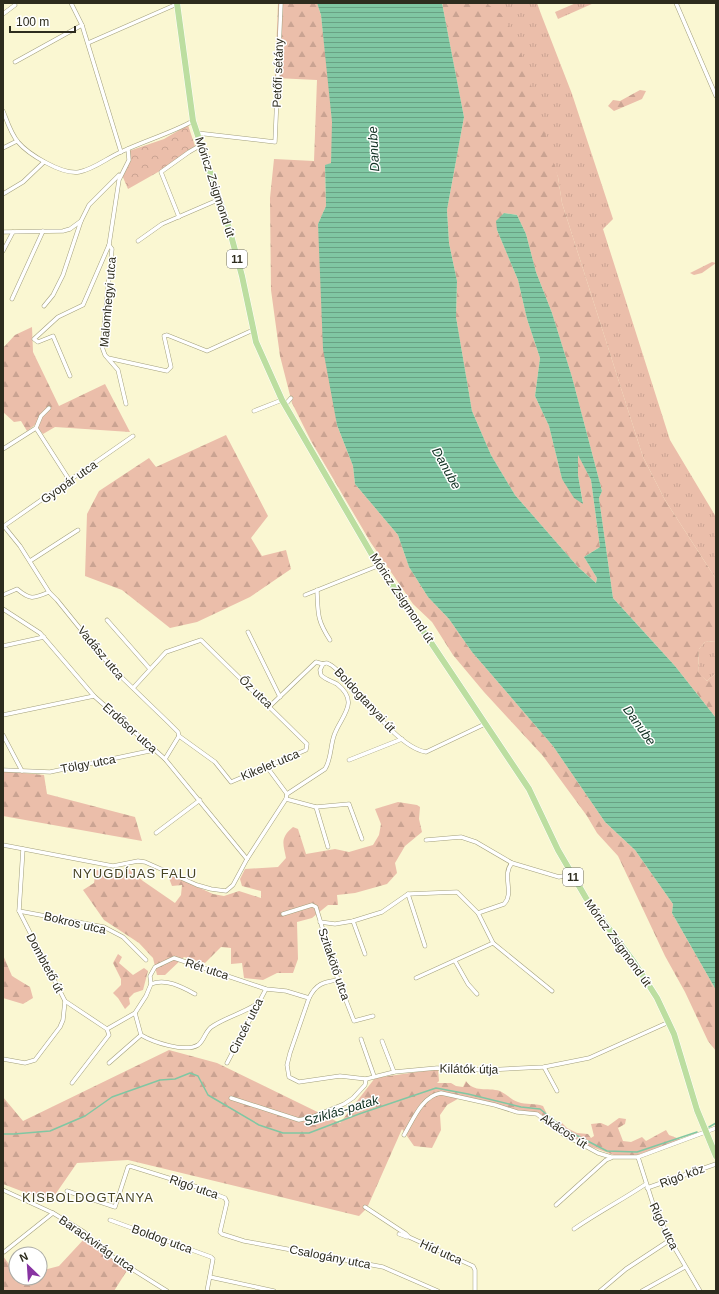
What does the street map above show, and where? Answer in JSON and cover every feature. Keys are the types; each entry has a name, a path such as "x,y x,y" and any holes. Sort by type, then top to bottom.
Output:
{"main road":[{"name":"Móricz Zsigmond út","path":"177,4 193,121 220,199 242,276 253,330 264,362 283,402 380,565 529,789 571,874 586,898 646,980 669,1022 706,1133 716,1156"}],"street":[{"path":"71,3 82,25 121,152"},
{"name":"Petőfi sétány","path":"197,134 275,142 281,3"},
{"path":"676,3 716,96"},
{"path":"3,14 15,4"},
{"path":"88,43 177,4"},
{"path":"16,62 82,25"},
{"path":"3,111 17,141 44,162 66,172 79,172 128,149 163,136 193,121"},
{"path":"3,148 17,141"},
{"path":"179,217 161,172 201,145"},
{"path":"44,306 53,295 63,274 81,221 89,205 120,174 129,160 128,149"},
{"path":"3,194 23,182 44,162"},
{"path":"70,376 53,337 51,336 38,342 34,339 58,317 83,305 109,245 120,174"},
{"path":"138,242 162,224 220,199"},
{"path":"3,232 70,229 81,221"},
{"path":"12,299 43,231"},
{"path":"3,252 13,232"},
{"name":"Malomhegyi utca","path":"109,245 112,249 102,347 105,355 118,370 126,404"},
{"name":"Malomhegyi utca","path":"108,358 167,371 171,367 164,336 167,335 207,351 253,330"},
{"path":"254,412 291,398"},
{"path":"3,449 36,428 41,416 49,408"},
{"path":"36,428 70,481"},
{"name":"Gyopár utca","path":"3,526 133,436"},
{"name":"Vadász utca","path":"3,526 30,561 48,592 57,600 112,668 130,687 134,687 174,728 179,736 215,762 231,782"},
{"path":"30,561 78,530"},
{"path":"305,595 380,565"},
{"path":"3,596 17,589 26,596 34,598 48,592"},
{"path":"317,590 318,618 330,640"},
{"name":"Erdősor utca","path":"3,609 44,637 66,665 94,696 165,759 247,859"},
{"path":"107,620 150,669 134,687"},
{"path":"248,632 280,697"},
{"path":"3,646 44,637"},
{"name":"Őz utca","path":"150,669 166,652 201,640 270,706 308,744 308,747"},
{"path":"270,706 316,662 323,664"},
{"name":"Boldogtanyai út","path":"287,794 325,769 328,764 334,733 348,708 347,698 343,690 336,683 321,675 320,670 323,664 329,663 352,685 377,716 415,749 426,752 486,723"},
{"path":"3,715 94,696"},
{"path":"3,735 22,771"},
{"path":"165,759 179,736"},
{"path":"349,760 402,738"},
{"name":"Kikelet utca","path":"231,782 306,750 308,747"},
{"name":"Tölgy utca","path":"3,770 50,772 154,750"},
{"path":"3,845 113,866 138,861 145,862 197,885 211,889 229,890 247,859 286,799 287,794 267,767"},
{"path":"286,799 316,807 349,804 362,839"},
{"path":"156,833 200,800"},
{"path":"316,807 328,847"},
{"path":"426,840 461,837 476,842 512,863 559,877 571,874"},
{"path":"19,911 23,849"},
{"path":"478,913 504,904 507,901 507,873 512,863"},
{"path":"320,922 335,924 353,921 382,912 408,894 457,892 478,913 493,943 552,991"},
{"path":"408,894 425,946"},
{"name":"Szitakötő utca","path":"282,914 312,905 316,907 338,980 354,1021 373,1016"},
{"name":"Bokros utca","path":"19,911 104,927 123,937 146,960"},
{"name":"Dombtető út","path":"3,1059 25,1063 35,1060 60,1027 63,1020 65,1001 19,911"},
{"path":"353,921 365,954"},
{"path":"416,978 493,943"},
{"name":"Rét utca","path":"107,1029 135,1013 146,996 151,984 150,976 155,967 174,958 266,988"},
{"path":"455,960 468,984 477,994"},
{"path":"231,1098 299,1120 312,1117 344,1104 353,1098 364,1085 366,1079 340,1076 299,1082 289,1077 287,1065 309,998 314,988 319,984 338,980"},
{"path":"151,984 158,981 177,985 196,994"},
{"path":"266,988 286,991 309,998"},
{"name":"Cincér utca","path":"226,1064 266,988"},
{"path":"65,1001 107,1029 109,1035 72,1083"},
{"path":"135,1013 141,1035 152,1041 168,1045 189,1047 196,1046 210,1027 246,1011 257,1004"},
{"name":"Kilátók útja","path":"366,1079 394,1072 437,1068 485,1070 544,1066 589,1058 669,1022"},
{"path":"108,1063 141,1035"},
{"path":"361,1039 374,1076"},
{"path":"382,1041 394,1072"},
{"path":"544,1066 557,1091"},
{"name":"Akácos út","path":"404,1135 428,1099 435,1094 495,1105 517,1112 537,1114 563,1134 611,1158 638,1157 706,1133 716,1128"},
{"name":"Rigó utca","path":"638,1157 654,1207 670,1240 700,1291"},
{"path":"556,1206 606,1160 611,1158"},
{"name":"Rigó köz","path":"574,1229 604,1209 618,1203 647,1186 716,1164"},
{"name":"Rigó utca","path":"67,1191 115,1207 128,1167 130,1166 197,1187 225,1198 227,1202 220,1232"},
{"name":"Barackvirág utca","path":"3,1190 53,1213 84,1232 100,1249 168,1291"},
{"name":"Híd utca","path":"365,1207 400,1230 408,1238"},
{"path":"4,1252 53,1213"},
{"name":"Boldog utca","path":"110,1220 211,1257 213,1259 210,1277"},
{"name":"Csalogány utca","path":"220,1232 244,1241 383,1267 438,1291"},
{"name":"Híd utca","path":"399,1234 473,1266 475,1270 475,1291"},
{"path":"600,1291 626,1269 670,1240"},
{"path":"642,1291 685,1267"},
{"path":"207,1291 210,1277 274,1291"}],"green space":[{"path":"278,3 317,3 321,15 330,89 332,145 331,163 325,166 326,206 318,224 337,425 353,466 355,484 398,535 409,567 428,597 449,619 472,652 553,746 605,822 635,850 673,904 672,913 716,990 716,1051 708,1041 685,992 665,956 618,856 597,833 587,816 543,756 484,692 453,655 432,622 413,604 371,543 311,441 292,403 280,356 271,290 270,198 274,159 314,161 317,80 275,78"},
{"path":"442,3 486,3 501,14 512,31 521,52 558,177 562,203 643,457 665,500 716,579 716,641 705,642 699,649 698,672 707,681 716,673 716,718 675,666 613,598 599,498 602,491 572,377 552,313 536,272 526,234 517,215 504,213 497,230 518,280 527,319 540,358 535,396 549,426 562,479 583,503 578,475 578,454 591,480 600,547 584,557 597,578 596,583 578,567 515,495 491,455 472,411 456,317 457,281 449,243 447,210 464,117"},
{"path":"486,3 537,3 572,94 613,219 603,229 670,440 716,517 716,579 665,500 643,457 562,203 558,177"},
{"path":"576,3 594,3 558,19 555,12"},
{"path":"640,90 646,91 642,99 614,111 608,106 613,100 620,101"},
{"path":"188,125 195,146 158,172 128,189 122,175 131,158 129,151 164,139"},
{"path":"712,262 716,263 702,273 694,275 690,273"},
{"path":"32,327 33,352 59,406 105,384 130,432 55,427 43,434 35,425 27,431 21,421 14,422 3,412 3,348 15,335"},
{"path":"226,435 268,516 251,538 262,556 286,550 291,569 250,597 197,622 170,628 122,590 85,576 87,514 99,491 149,458 156,467"},
{"path":"716,641 716,673 707,681 698,673 699,649 705,642"},
{"path":"3,771 44,775 47,794 135,817 142,841 3,816"},
{"path":"398,802 417,805 420,807 419,819 422,832 405,846 395,863 397,873 387,884 355,893 337,895 338,905 328,905 312,918 297,922 298,959 293,973 277,973 263,980 244,978 242,963 231,964 231,948 221,947 205,963 184,957 165,975 157,975 153,958 139,943 104,920 83,890 94,883 96,870 119,873 129,869 143,881 175,903 181,895 182,885 172,886 167,873 213,894 224,896 239,891 261,898 261,891 242,886 240,879 245,869 278,867 286,858 283,844 284,838 293,827 298,829 306,854 335,849 349,852 373,845 379,835 381,824 375,809"},
{"path":"118,954 122,957 119,963 133,975 144,968 148,971 143,990 134,993 129,998 130,1004 125,1009 113,993 121,985 121,979 113,963"},
{"path":"3,955 12,976 30,987 33,998 23,1004 3,998"},
{"path":"169,1050 217,1063 340,1123 375,1078 438,1069 439,1081 437,1083 451,1083 456,1086 463,1087 466,1081 473,1087 500,1091 518,1102 543,1106 551,1119 561,1122 567,1128 577,1133 588,1134 591,1138 594,1136 591,1124 601,1123 608,1126 619,1118 626,1119 625,1124 618,1128 623,1141 631,1142 642,1137 646,1141 666,1130 669,1135 682,1140 637,1155 614,1155 589,1146 560,1130 541,1114 517,1110 463,1096 447,1105 440,1115 441,1130 432,1148 414,1146 402,1129 367,1208 359,1216 128,1160 77,1163 50,1202 3,1184 3,1097 23,1121"},
{"path":"85,1238 128,1269 114,1291 3,1291 3,1256 8,1263 8,1286 48,1286 48,1269 59,1266"}],"water":[{"name":"Danube","path":"317,3 442,3 464,117 447,210 449,243 457,281 456,317 472,411 491,455 515,495 578,567 596,583 597,578 584,557 600,547 591,480 578,455 578,475 583,504 574,498 562,479 549,426 535,396 540,358 527,319 518,280 497,230 496,221 504,213 517,215 526,234 536,272 552,313 572,377 602,491 599,498 613,598 675,666 716,718 716,990 672,913 673,904 635,850 605,822 553,746 472,652 449,619 428,597 409,567 398,535 355,484 353,466 337,425 323,349 318,224 326,206 325,165 331,163 332,122 321,15"}],"waterway":[{"name":"Sziklás-patak","path":"3,1134 50,1131 85,1116 112,1097 160,1080 175,1079 190,1073 198,1076 208,1095 259,1125 283,1133 309,1133 359,1114 436,1088 521,1107 540,1109 566,1130 607,1151 637,1152 697,1132"},
{"name":"Sziklás-patak","path":"709,1127 716,1123"}],"district":[{"name":"NYUGDÍJAS FALU","path":"135,873"},
{"name":"KISBOLDOGTANYA","path":"88,1197"}]}
